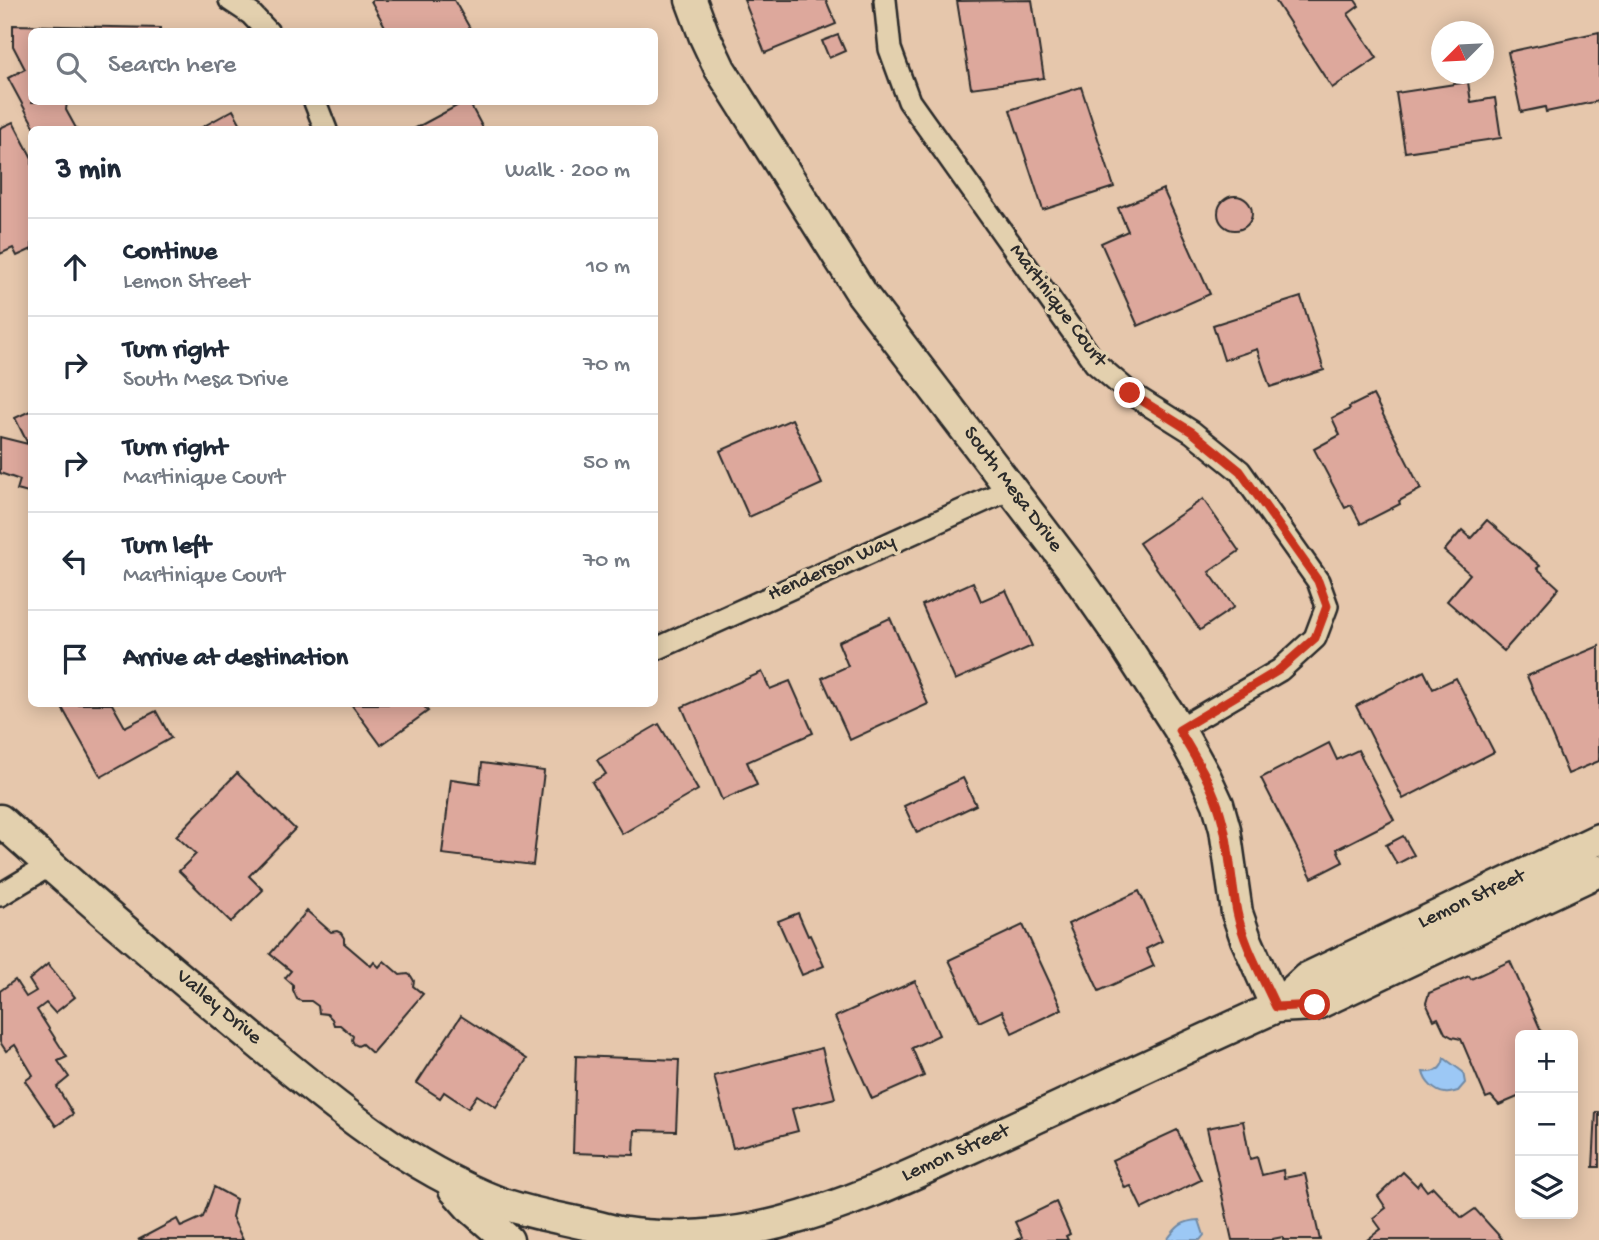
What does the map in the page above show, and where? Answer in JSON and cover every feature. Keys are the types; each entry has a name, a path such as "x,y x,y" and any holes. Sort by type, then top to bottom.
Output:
{"street":[{"path":"230,0 251,14 264,28"},
{"name":"South Mesa Drive","path":"691,0 720,69 862,293 1094,600 1179,730 1218,804 1225,829 1237,913 1276,1007"},
{"name":"Martinique Court","path":"885,0 890,49 909,101 1095,363 1130,393 1192,432 1240,471 1318,581 1327,606 1315,638 1279,670 1179,730"},
{"path":"317,105 325,126"},
{"name":"Henderson Way","path":"658,648 1010,489"},
{"name":"Valley Drive","path":"0,820 155,957 314,1089 392,1147 447,1180 502,1203 621,1236"},
{"name":"Lemon Street","path":"621,1236 766,1232 838,1205 946,1159 1276,1007 1307,978 1599,839"},
{"path":"0,895 50,866"},
{"name":"Lemon Street","path":"1276,1007 1315,1005 1599,871"},
{"name":"Valley Drive","path":"447,1180 470,1207 508,1240"}],"water":[{"path":"1444,1058 1463,1072 1465,1083 1458,1091 1438,1091 1424,1076 1423,1072 1440,1068"},
{"path":"1199,1220 1204,1235 1200,1240 1167,1240 1180,1225"}],"building":[{"path":"454,0 470,28 386,28 371,1"},
{"path":"744,0 826,0 836,24 765,53"},
{"path":"1032,0 1044,78 971,88 957,1"},
{"path":"1275,0 1355,0 1359,6 1348,14 1377,58 1332,88"},
{"path":"13,25 160,28 28,28 28,105 67,105 66,110 75,126 34,126 8,78 25,69 13,46"},
{"path":"1599,32 1599,101 1546,112 1545,107 1521,112 1508,52"},
{"path":"838,35 845,51 829,58 822,41"},
{"path":"1468,84 1471,102 1495,98 1501,138 1405,152 1396,93"},
{"path":"1081,87 1114,187 1043,210 1010,110"},
{"path":"458,105 471,105 482,126 419,126"},
{"path":"233,110 242,126 204,126"},
{"path":"13,122 28,150 28,251 17,256 13,248 0,254 0,128"},
{"path":"1163,189 1210,294 1138,326 1101,243 1128,231 1118,208"},
{"path":"1235,196 1247,201 1252,213 1247,225 1235,230 1223,225 1218,213 1223,201"},
{"path":"1301,297 1324,370 1270,387 1257,349 1224,360 1213,325"},
{"path":"1373,395 1421,489 1399,501 1400,504 1361,524 1351,505 1345,508 1314,449 1340,435 1332,418"},
{"path":"28,412 28,444 15,418"},
{"path":"792,419 822,484 749,517 720,451"},
{"path":"0,437 28,444 28,493 17,490 20,480 0,473"},
{"path":"1203,499 1239,551 1209,572 1234,607 1200,630 1139,543"},
{"path":"1487,520 1540,566 1537,568 1559,588 1504,651 1447,601 1470,574 1444,551 1462,530 1471,538"},
{"path":"973,582 981,601 1006,590 1032,646 955,680 922,605"},
{"path":"890,618 928,704 850,740 822,678 848,666 838,642"},
{"path":"1599,646 1599,761 1568,774 1527,676"},
{"path":"1424,671 1433,689 1456,678 1494,752 1403,799 1356,706"},
{"path":"762,672 770,689 790,681 813,733 747,762 757,785 722,800 682,707"},
{"path":"62,707 114,707 125,727 156,711 171,738 101,777"},
{"path":"353,707 425,707 428,711 381,745"},
{"path":"659,724 698,790 622,834 592,782 606,774 597,760"},
{"path":"1329,743 1337,760 1358,750 1394,820 1337,849 1343,862 1312,878 1261,778"},
{"path":"482,763 544,771 533,865 442,854 451,779 480,783"},
{"path":"237,773 295,829 249,876 263,890 231,922 179,871 196,854 176,836"},
{"path":"963,778 976,805 917,833 904,806"},
{"path":"1403,836 1414,855 1397,864 1386,845"},
{"path":"1139,891 1162,941 1146,949 1154,966 1099,991 1068,924"},
{"path":"307,911 331,932 341,933 344,943 371,966 374,962 379,967 384,961 400,975 411,976 413,986 423,994 372,1053 362,1044 354,1044 353,1036 340,1025 334,1025 327,1014 319,1013 318,1006 311,1001 297,999 293,985 285,978 291,971 270,954"},
{"path":"798,913 824,966 802,975 778,921"},
{"path":"1023,925 1062,1009 1012,1033 1002,1011 979,1022 949,960"},
{"path":"1510,961 1541,1030 1515,1030 1515,1098 1499,1105 1491,1096 1486,1098 1461,1039 1445,1033 1438,1018 1434,1020 1426,1003 1429,993 1469,976 1471,979"},
{"path":"48,964 75,997 55,1013 46,1003 37,1010 67,1057 58,1061 69,1077 57,1087 73,1114 56,1126 25,1081 33,1075 15,1045 6,1051 0,1042 0,991 15,980 26,997 36,991 29,980"},
{"path":"915,981 939,1035 912,1048 924,1076 872,1099 835,1017"},
{"path":"461,1016 527,1059 496,1107 477,1095 468,1108 444,1092 440,1098 417,1083"},
{"path":"822,1048 835,1098 792,1109 798,1131 733,1148 714,1076"},
{"path":"576,1056 679,1060 676,1131 635,1130 634,1155 573,1153"},
{"path":"1596,1112 1599,1112 1599,1167 1593,1167"},
{"path":"1243,1121 1250,1159 1257,1157 1262,1175 1283,1170 1284,1178 1305,1174 1320,1240 1283,1240 1283,1237 1272,1240 1232,1240 1207,1128"},
{"path":"1177,1130 1201,1180 1142,1209 1131,1186 1125,1188 1112,1160"},
{"path":"1403,1172 1417,1186 1420,1182 1427,1191 1433,1187 1462,1218 1475,1209 1503,1240 1367,1240 1381,1229 1373,1218 1386,1208 1378,1196"},
{"path":"214,1187 236,1199 232,1217 243,1240 138,1240 177,1219 181,1227 203,1217"},
{"path":"1056,1202 1070,1234 1066,1236 1068,1240 1017,1240 1022,1237 1015,1222"}],"route":[{"path":"1130,393 1192,432 1240,471 1318,581 1327,606 1315,638 1279,670 1179,730 1218,804 1225,829 1237,913 1276,1007 1315,1005"}]}
